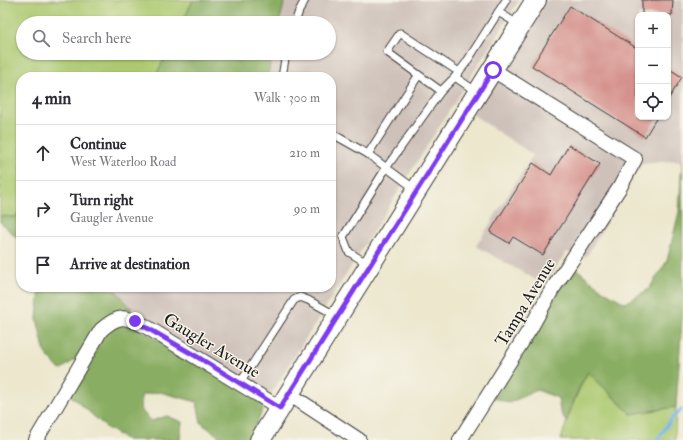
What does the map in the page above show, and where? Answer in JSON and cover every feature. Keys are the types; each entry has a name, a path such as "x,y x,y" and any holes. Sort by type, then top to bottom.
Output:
{"main road":[{"path":"260,440 536,0"}],"street":[{"name":"Tampa Avenue","path":"460,440 530,329 558,281 622,183 635,159 493,70"},
{"name":"Gaugler Avenue","path":"36,440 101,330 110,322 119,318 126,318 145,326 240,383 285,401 358,440"}],"lane":[{"path":"297,16 305,0"},
{"path":"370,266 349,252 343,237 386,168 441,91 457,75 506,0"},
{"path":"498,12 520,25"},
{"path":"441,91 418,76 387,52 400,34 457,75 479,93"},
{"path":"283,72 285,60"},
{"path":"368,154 418,76"},
{"path":"336,136 368,154 417,191"},
{"path":"240,383 294,300 300,297 308,300 338,317"}],"shaded area":[{"path":"285,0 519,0 336,290 336,72 268,72 271,60 336,60 336,16 281,16"},
{"path":"544,0 683,0 683,160 641,164 586,257 566,252 545,285 476,246 533,155 472,114"},
{"path":"107,292 335,292 267,400"}],"green space":[{"path":"0,0 193,0 185,16 16,16 16,60 164,60 158,72 16,72 16,217 0,216"},
{"path":"193,0 285,0 281,16 185,16"},
{"path":"164,60 271,60 268,72 158,72"},
{"path":"682,160 683,304 676,407 631,414 588,372 578,390 566,422 560,411 558,398 537,390 509,403 495,398 574,267 604,291 625,303 649,289 667,261 679,212"},
{"path":"0,216 16,217 16,237 0,222"},
{"path":"40,292 117,292 132,309 120,318 267,400 249,440 224,440 201,423 197,402 160,392 142,395 140,409 151,421 167,416 182,422 180,440 127,440 107,428 70,395 89,350 60,370 45,353 37,319"},
{"path":"588,372 631,414 676,407 675,440 561,440 566,422"}],"building":[{"path":"642,0 673,0 672,15 671,12 642,12"},
{"path":"570,6 635,47 635,120 655,120 645,137 532,66"},
{"path":"671,70 682,77 671,95"},
{"path":"569,145 600,164 543,255 513,237 509,243 490,232 533,163 551,175"}],"waterway":[{"path":"657,440 672,418 681,410"}],"route":[{"path":"135,321 201,359 280,408 493,70"}]}
